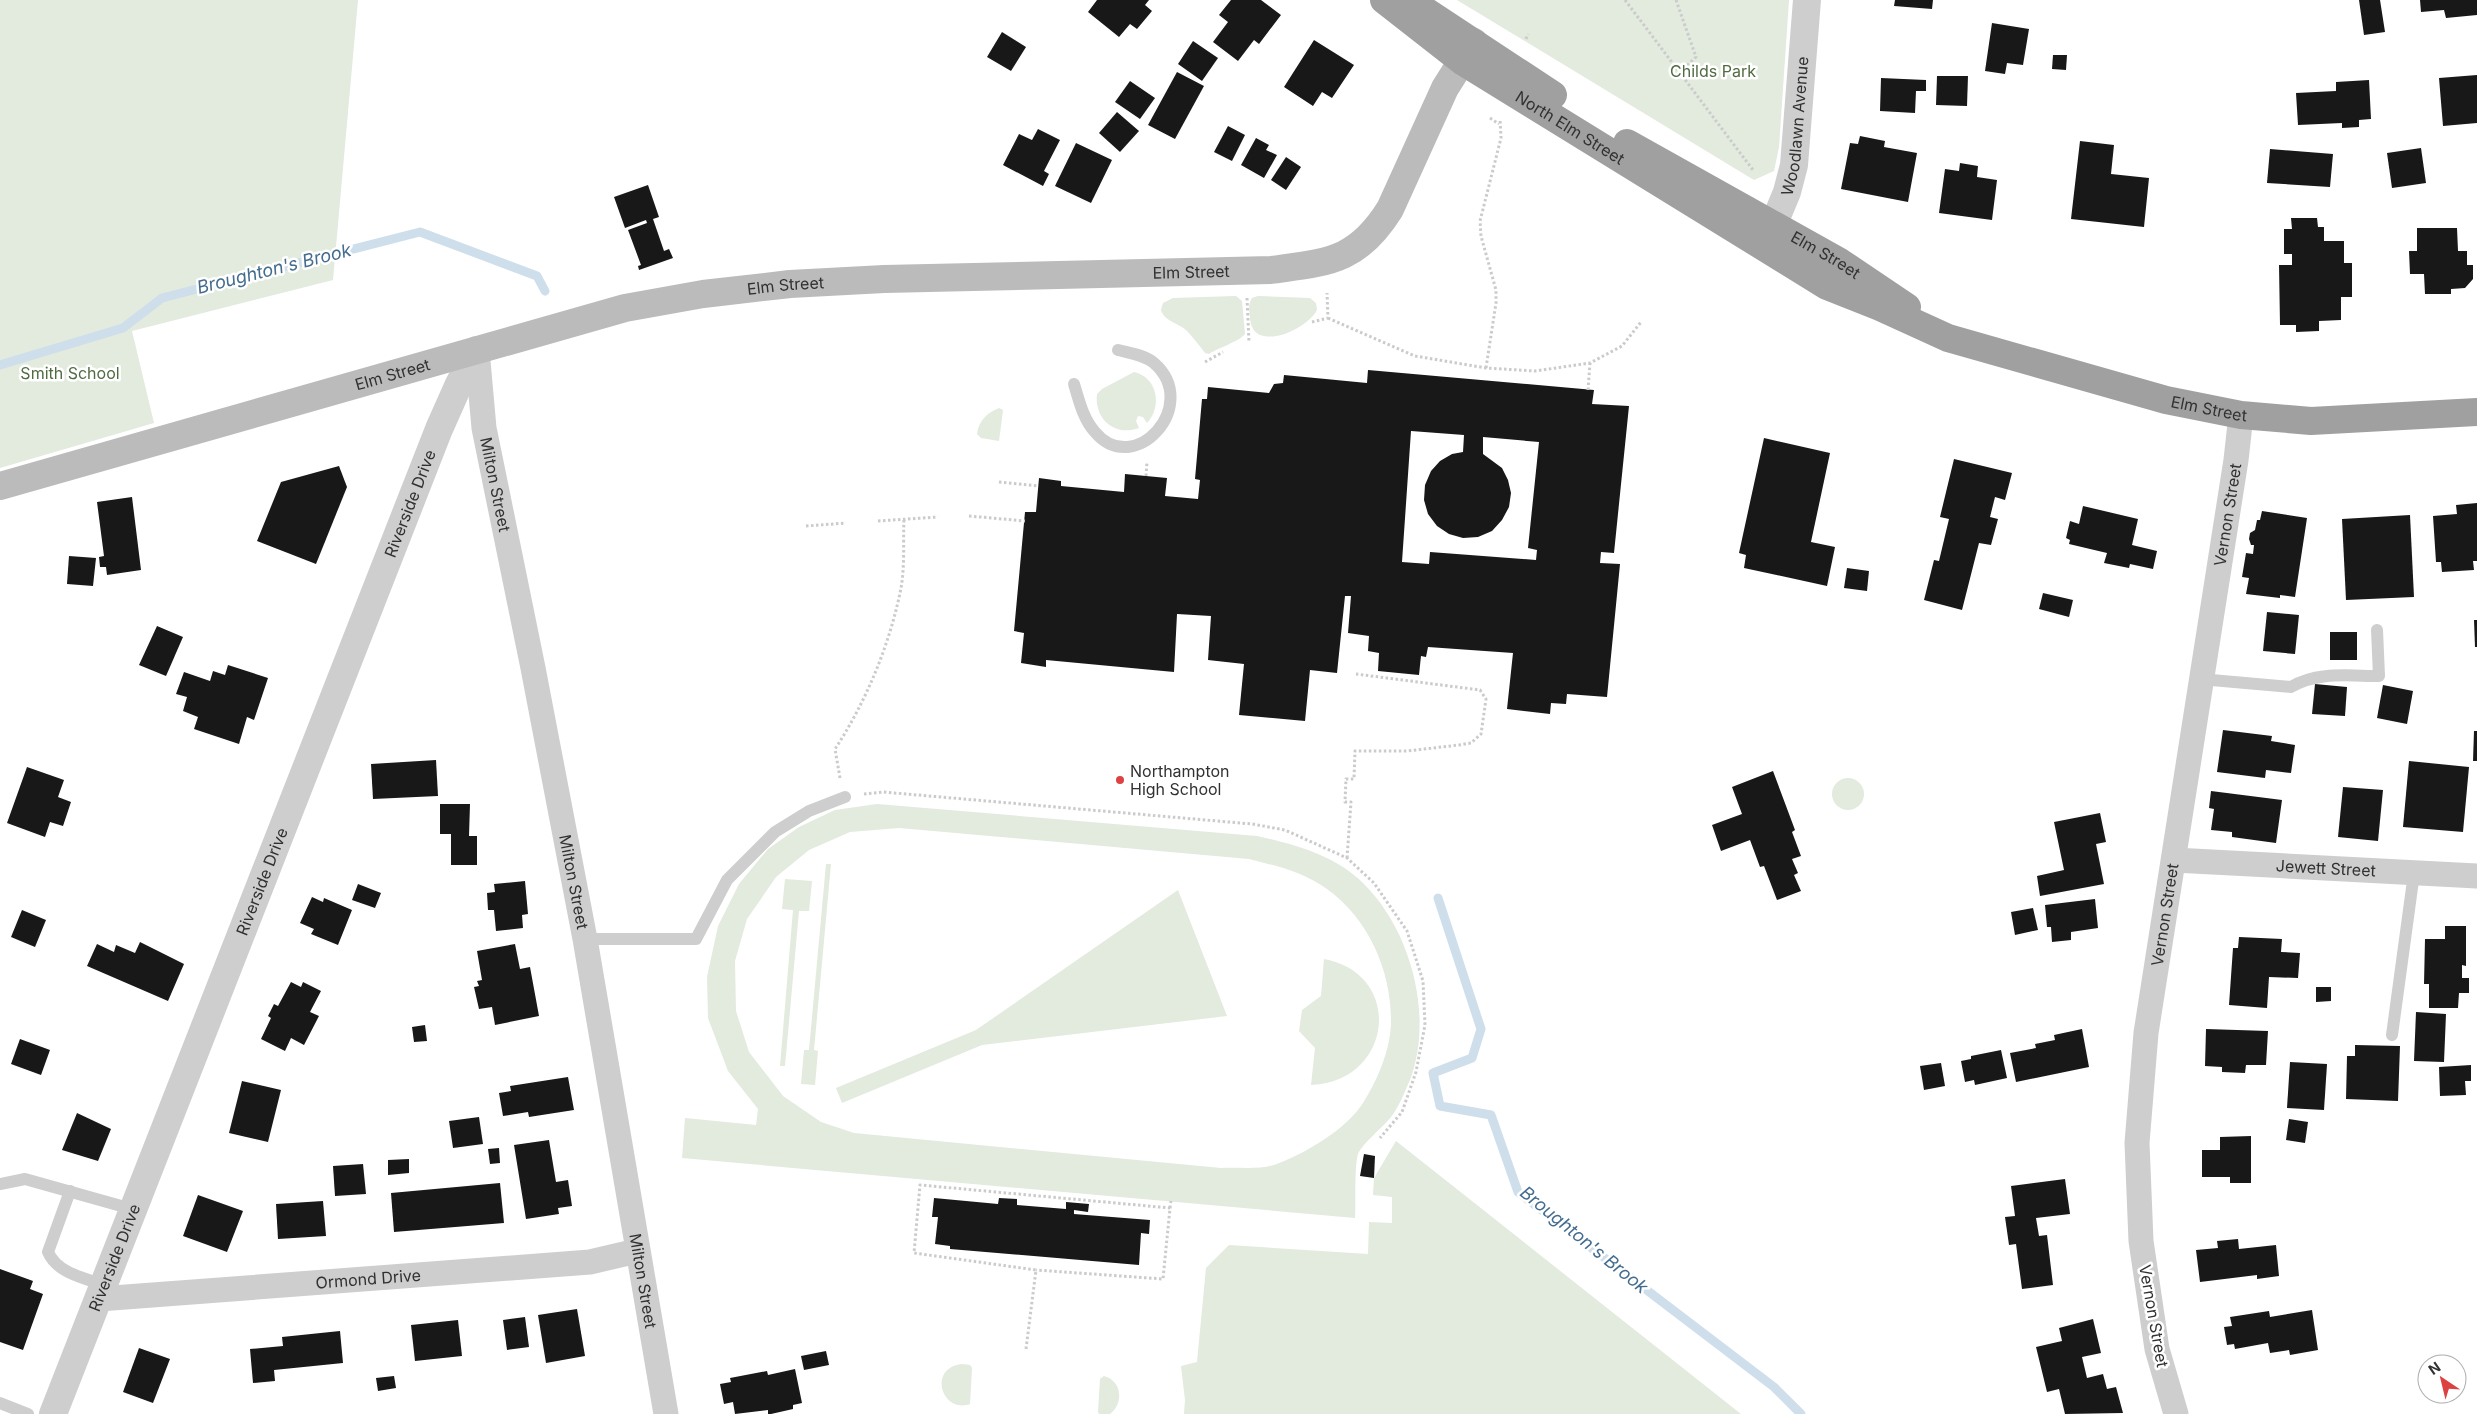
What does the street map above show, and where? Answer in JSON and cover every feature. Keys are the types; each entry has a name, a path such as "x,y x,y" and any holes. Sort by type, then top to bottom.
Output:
{"highway":[{"name":"North Elm Street","path":"1384,0 1468,52 1638,150 1769,236"},
{"name":"North Elm Street","path":"1408,0 1468,52"},
{"name":"Elm Street","path":"1769,236 1827,286 1880,307 1948,338 2166,400 2241,415 2311,421 2477,412"}],"main road":[{"name":"Elm Street","path":"0,486 625,308 703,294 790,284 884,279 1271,270 1326,261 1355,250 1368,240 1380,224 1390,209 1445,88 1468,52"}],"street":[{"name":"Woodlawn Avenue","path":"1769,236 1787,192 1794,165 1807,0"},
{"name":"Milton Street","path":"477,350 484,428 533,668 585,939 666,1414"},
{"name":"Riverside Drive","path":"53,1414 439,428 458,384 477,350"},
{"name":"Vernon Street","path":"2176,1414 2157,1349 2141,1241 2137,1143 2146,1033 2174,860 2200,679 2236,460 2241,415"},
{"name":"Jewett Street","path":"2174,860 2477,876"},
{"name":"Ormond Drive","path":"101,1292 590,1262 637,1251"}],"lane":[{"path":"1074,384 1088,424 1104,441 1120,446 1128,446 1136,445 1153,436 1167,418 1170,407 1169,384 1154,362 1118,350"},
{"path":"2200,679 2291,687 2302,680 2314,677 2379,676 2377,630"},
{"path":"585,939 696,939 727,880 775,832 809,811 845,797"},
{"path":"2392,1035 2414,873"},
{"path":"0,1184 25,1179 132,1209"},
{"path":"70,1191 48,1252 52,1262 62,1270 101,1292"},
{"path":"0,1403 28,1414"}],"path":[{"path":"1625,0 1753,170"},
{"path":"1676,0 1696,58 1680,72"},
{"path":"1526,39 1528,34"},
{"path":"1490,118 1500,124"},
{"path":"1486,368 1496,303 1496,290 1481,236 1480,221 1501,138 1500,119"},
{"path":"1247,293 1249,342"},
{"path":"1327,293 1328,318"},
{"path":"1312,322 1328,318 1415,356 1486,368 1535,371 1590,363 1622,346 1641,322"},
{"path":"1205,362 1223,352"},
{"path":"1588,390 1590,363"},
{"path":"1146,476 1148,461"},
{"path":"999,482 1038,486"},
{"path":"969,516 1025,521"},
{"path":"878,521 938,517"},
{"path":"837,764 834,749 852,723 881,658 901,587 904,519"},
{"path":"806,526 846,523"},
{"path":"1347,858 1351,802 1345,802 1346,778 1354,779 1355,751 1407,751 1471,743 1481,734 1486,699 1480,690 1356,674"},
{"path":"845,797 884,792 1252,824 1285,830 1347,858 1374,883 1407,931 1423,980 1425,1025 1416,1072 1402,1112 1380,1138"},
{"path":"1170,1208 920,1185 914,1253 1036,1270 1163,1279 1171,1201"},
{"path":"1026,1349 1036,1270"}],"green space":[{"name":"Smith School","path":"0,0 358,0 333,280 132,331 154,423 0,468"},
{"name":"Childs Park","path":"1457,0 1789,0 1779,147 1774,171 1754,180"},
{"path":"1236,296 1242,301 1245,334 1209,354 1205,353 1186,330 1165,317 1161,310 1163,303 1173,298"},
{"path":"1258,296 1310,298 1316,303 1317,310 1302,325 1280,335 1269,337 1259,334 1253,328 1250,317 1250,303 1252,298"},
{"path":"1134,372 1142,375 1152,386 1155,393 1155,409 1147,423 1143,417 1138,416 1136,421 1139,428 1122,430 1114,428 1108,424 1099,411 1097,394 1102,389"},
{"path":"999,408 1003,410 999,441 981,438 977,434 982,421 987,415"},
{"path":"1848,778 1854,779 1859,783 1863,788 1863,800 1859,805 1854,809 1848,810 1842,809 1837,805 1833,800 1832,794 1833,788 1837,783 1842,779"},
{"path":"877,804 1257,836 1313,852 1352,873 1380,902 1394,925 1405,949 1414,975 1420,1029 1417,1055 1410,1080 1399,1104 1391,1117 1364,1145 1358,1154 1355,1218 682,1158 685,1118 756,1125 758,1109 728,1071 708,1018 707,977 718,926 739,884 768,849 799,827 835,810","holes":["899,828 1249,859 1280,867 1309,878 1327,889 1342,902 1355,916 1375,949 1383,967 1390,1005 1391,1024 1388,1045 1378,1075 1363,1103 1356,1113 1323,1140 1285,1161 1268,1167 1221,1168 854,1133 821,1122 783,1096 749,1052 736,1011 735,961 747,919 776,877 809,850 850,832"]},
{"path":"826,864 831,864 814,1050 818,1051 815,1085 801,1084 804,1050 809,1050"},
{"path":"785,879 812,881 809,911 799,911 785,1066 780,1066 793,910 782,909"},
{"path":"1178,890 1227,1016 982,1045 842,1103 836,1088 976,1030"},
{"path":"1324,959 1350,969 1368,985 1377,1005 1379,1026 1373,1048 1359,1066 1338,1079 1311,1085 1315,1048 1299,1031 1302,1010 1321,996"},
{"path":"1396,1141 1741,1414 1184,1414 1185,1400 1181,1366 1197,1362 1206,1268 1229,1245 1368,1254 1369,1222 1392,1223 1392,1197 1373,1195 1374,1178"},
{"path":"962,1364 970,1365 972,1368 970,1404 960,1405 952,1403 946,1397 942,1389 942,1381 945,1373 951,1367"},
{"path":"1104,1376 1115,1382 1119,1393 1118,1404 1110,1414 1099,1414 1098,1412 1100,1379"}],"building":[{"path":"1097,0 1149,0 1145,5 1152,11 1137,29 1130,24 1119,37 1088,12"},
{"path":"1231,0 1261,0 1281,15 1259,44 1254,40 1238,61 1213,42 1228,22 1219,15"},
{"path":"1895,0 1933,0 1932,9 1894,6"},
{"path":"2359,0 2380,0 2385,32 2364,35"},
{"path":"2420,0 2477,0 2477,15 2446,18 2444,10 2421,12"},
{"path":"1992,23 2029,29 2023,65 2007,63 2005,74 1985,71"},
{"path":"1002,32 1026,47 1011,71 987,57"},
{"path":"1314,40 1354,65 1332,98 1322,92 1313,106 1284,87"},
{"path":"1193,41 1218,58 1202,81 1178,64"},
{"path":"2053,55 2067,55 2066,70 2052,69"},
{"path":"1177,72 1204,86 1175,139 1148,125"},
{"path":"2477,75 2477,123 2443,126 2439,78"},
{"path":"1937,76 1968,76 1967,106 1936,105"},
{"path":"1881,78 1926,80 1926,91 1916,91 1915,113 1880,111"},
{"path":"2369,80 2371,119 2359,120 2359,127 2342,128 2342,123 2298,125 2296,93 2336,91 2336,82"},
{"path":"1130,81 1155,98 1140,119 1115,102"},
{"path":"1117,112 1139,131 1120,152 1099,133"},
{"path":"1228,126 1245,135 1232,161 1214,152"},
{"path":"1038,129 1060,140 1044,171 1049,174 1043,186 1003,165 1019,134 1032,140"},
{"path":"1860,136 1885,141 1884,147 1917,153 1908,202 1841,189 1850,143 1858,144"},
{"path":"1256,138 1269,145 1266,150 1277,155 1264,178 1241,165"},
{"path":"2080,141 2114,145 2111,174 2149,178 2144,227 2071,219"},
{"path":"1076,143 1112,160 1091,203 1055,186"},
{"path":"2421,148 2426,183 2392,188 2387,153"},
{"path":"2270,149 2333,154 2330,187 2267,183"},
{"path":"1286,157 1301,167 1286,190 1271,180"},
{"path":"1960,163 1978,166 1977,177 1997,180 1992,220 1939,213 1945,169 1959,171"},
{"path":"648,185 659,217 653,219 664,251 669,249 673,258 639,270 638,266 641,265 628,230 647,223 646,220 625,228 614,197"},
{"path":"2291,218 2317,218 2318,227 2324,227 2324,241 2344,241 2344,263 2352,263 2352,297 2341,297 2341,320 2319,321 2319,331 2296,332 2296,325 2280,325 2279,265 2292,265 2292,254 2284,254 2284,229 2292,229"},
{"path":"2417,228 2457,228 2458,251 2467,251 2467,265 2473,265 2473,279 2465,288 2451,289 2451,294 2425,294 2424,274 2410,274 2409,251 2417,251"},
{"path":"1368,370 1594,390 1592,404 1629,406 1614,553 1601,552 1600,563 1620,564 1607,697 1567,694 1566,704 1551,703 1550,714 1507,709 1513,653 1428,647 1426,657 1421,656 1419,675 1378,671 1379,653 1368,651 1369,636 1348,633 1351,596 1345,596 1337,673 1310,670 1305,721 1239,715 1244,664 1208,660 1211,616 1177,614 1174,672 1046,660 1046,667 1021,663 1024,633 1014,631 1025,512 1036,512 1039,478 1061,481 1061,486 1124,492 1125,474 1167,478 1165,496 1198,499 1200,480 1195,479 1202,399 1207,399 1208,387 1269,393 1274,384 1283,383 1284,375 1367,383","holes":["1411,431 1464,435 1463,452 1452,454 1440,461 1431,471 1425,485 1424,500 1428,514 1437,526 1449,534 1463,538 1478,537 1492,531 1502,520 1509,507 1511,493 1508,480 1502,468 1483,454 1483,437 1539,442 1528,548 1537,550 1536,560 1430,552 1429,564 1402,562"]},
{"path":"1764,438 1830,453 1811,542 1835,547 1827,586 1744,568 1746,555 1739,553"},
{"path":"1954,459 2012,473 2005,500 1995,497 1990,517 1998,519 1991,545 1979,543 1962,610 1924,600 1934,560 1939,561 1949,519 1940,517"},
{"path":"339,466 347,487 316,564 257,541 281,482"},
{"path":"132,497 141,570 107,575 106,567 100,567 99,557 104,556 97,502"},
{"path":"2477,503 2477,561 2473,561 2474,570 2442,572 2441,562 2436,562 2433,516 2457,514 2456,505"},
{"path":"2083,506 2138,519 2132,545 2157,551 2153,569 2130,564 2129,568 2104,563 2107,553 2069,544 2070,540 2066,538 2070,521 2079,524"},
{"path":"2262,511 2307,518 2295,597 2280,595 2280,598 2246,594 2249,578 2242,577 2246,553 2253,554 2254,545 2251,545 2249,539 2250,533 2255,530 2257,520 2260,520"},
{"path":"2410,515 2414,597 2346,600 2342,519"},
{"path":"69,556 96,558 93,586 67,584"},
{"path":"1847,568 1869,571 1867,591 1844,588"},
{"path":"2043,593 2073,600 2069,617 2039,609"},
{"path":"2267,612 2299,615 2295,654 2263,651"},
{"path":"2474,620 2477,620 2477,647 2475,647"},
{"path":"157,626 183,637 166,676 139,665"},
{"path":"2330,632 2357,632 2357,660 2330,660"},
{"path":"228,665 268,678 254,720 247,717 239,744 194,729 198,717 183,711 187,697 176,694 184,672 210,681 213,671 225,675"},
{"path":"2315,684 2347,687 2345,716 2312,714"},
{"path":"2383,685 2413,691 2407,724 2377,718"},
{"path":"2223,730 2272,736 2271,741 2295,745 2291,773 2266,770 2265,778 2217,772"},
{"path":"2474,731 2477,731 2477,761 2473,761"},
{"path":"436,760 438,796 373,799 371,764"},
{"path":"2409,761 2469,767 2463,832 2403,827"},
{"path":"27,767 64,780 58,797 71,802 63,826 50,822 45,837 7,823"},
{"path":"1773,771 1795,830 1792,832 1801,856 1792,859 1798,873 1794,875 1801,891 1777,900 1764,866 1760,867 1750,840 1721,851 1712,825 1742,814 1732,787"},
{"path":"2343,787 2383,790 2378,841 2338,837"},
{"path":"2211,791 2282,800 2276,843 2232,837 2232,832 2211,830 2214,809 2209,808"},
{"path":"440,804 470,804 469,836 477,836 477,865 451,865 451,834 440,834"},
{"path":"2100,813 2106,842 2096,844 2104,884 2040,896 2037,876 2064,870 2054,822"},
{"path":"525,881 528,914 522,915 523,928 496,931 494,910 488,910 487,893 495,892 494,884"},
{"path":"358,884 381,893 375,908 352,900"},
{"path":"312,897 323,902 324,898 352,910 338,945 311,934 314,929 300,923"},
{"path":"2095,899 2098,928 2071,932 2071,940 2052,942 2051,927 2047,927 2045,905"},
{"path":"2033,908 2038,930 2015,935 2011,912"},
{"path":"22,910 46,920 35,947 11,937"},
{"path":"2445,926 2466,926 2466,966 2462,965 2462,978 2469,978 2469,993 2459,993 2458,1008 2429,1008 2429,984 2424,984 2425,939 2445,939"},
{"path":"2239,937 2282,939 2281,952 2300,953 2298,978 2269,977 2267,1008 2229,1005 2233,948 2238,948"},
{"path":"140,942 184,964 168,1001 87,966 97,944 114,952 116,945 135,953"},
{"path":"515,944 520,969 530,967 539,1016 495,1025 492,1007 479,1009 474,987 479,986 477,981 482,980 477,951"},
{"path":"291,982 301,987 303,982 321,991 310,1012 319,1016 304,1045 291,1038 285,1051 261,1039 271,1018 268,1016 274,1004 278,1006"},
{"path":"2316,987 2331,987 2331,1001 2316,1002"},
{"path":"2416,1012 2446,1014 2444,1062 2414,1061"},
{"path":"425,1025 427,1041 414,1042 412,1027"},
{"path":"2082,1029 2089,1067 2016,1082 2010,1053 2036,1048 2035,1044 2055,1040 2054,1035"},
{"path":"2206,1029 2268,1031 2266,1065 2246,1065 2245,1073 2222,1072 2222,1067 2205,1066"},
{"path":"20,1039 50,1050 41,1075 11,1064"},
{"path":"2355,1045 2400,1046 2398,1101 2346,1099 2347,1056 2355,1056"},
{"path":"2001,1050 2007,1078 1975,1085 1974,1080 1965,1082 1961,1061 1971,1059 1971,1056"},
{"path":"2290,1062 2327,1064 2324,1110 2287,1108"},
{"path":"1941,1063 1945,1086 1924,1090 1920,1066"},
{"path":"2471,1065 2471,1081 2465,1081 2466,1095 2440,1096 2439,1067"},
{"path":"568,1077 574,1110 529,1117 528,1112 503,1116 499,1093 511,1091 510,1086"},
{"path":"242,1081 281,1090 268,1142 229,1133"},
{"path":"77,1113 111,1129 98,1161 62,1150"},
{"path":"479,1117 483,1144 453,1148 449,1121"},
{"path":"2289,1119 2308,1122 2305,1143 2286,1140"},
{"path":"2251,1136 2251,1183 2230,1183 2230,1177 2202,1177 2202,1150 2220,1150 2220,1137"},
{"path":"549,1140 556,1182 568,1180 572,1206 558,1208 559,1214 526,1219 514,1145"},
{"path":"499,1148 500,1163 490,1164 488,1149"},
{"path":"1364,1154 1375,1156 1374,1178 1360,1176"},
{"path":"409,1159 409,1173 388,1175 388,1160"},
{"path":"363,1164 366,1194 335,1196 333,1166"},
{"path":"2065,1179 2070,1214 2036,1218 2039,1236 2047,1235 2053,1285 2022,1289 2016,1244 2009,1245 2005,1217 2015,1216 2011,1186"},
{"path":"500,1183 504,1223 394,1232 391,1193"},
{"path":"198,1195 243,1211 227,1252 183,1236"},
{"path":"934,1198 998,1204 999,1198 1017,1199 1017,1205 1066,1209 1066,1202 1089,1204 1088,1212 1074,1210 1074,1214 1150,1220 1149,1234 1141,1233 1139,1265 950,1249 950,1246 935,1244 938,1217 932,1217"},
{"path":"323,1201 326,1236 278,1239 276,1204"},
{"path":"2238,1239 2239,1249 2276,1245 2279,1276 2257,1279 2257,1275 2200,1282 2196,1250 2218,1248 2217,1241"},
{"path":"0,1269 33,1281 30,1289 43,1294 23,1350 0,1342"},
{"path":"577,1309 585,1356 546,1363 538,1315"},
{"path":"2312,1310 2318,1350 2290,1355 2289,1350 2270,1353 2268,1343 2235,1349 2234,1344 2227,1345 2224,1327 2232,1326 2230,1317 2269,1311 2270,1317"},
{"path":"525,1317 529,1347 507,1350 503,1320"},
{"path":"2093,1319 2101,1353 2082,1357 2087,1378 2103,1374 2107,1389 2116,1387 2123,1413 2065,1414 2059,1389 2047,1392 2036,1347 2062,1341 2059,1328"},
{"path":"458,1320 462,1356 415,1361 411,1325"},
{"path":"340,1331 343,1363 274,1370 275,1381 253,1383 250,1349 283,1346 282,1337"},
{"path":"139,1348 170,1359 153,1403 123,1392"},
{"path":"826,1351 829,1365 804,1370 801,1356"},
{"path":"795,1369 802,1403 793,1405 793,1409 771,1414 768,1414 768,1410 735,1414 733,1402 724,1404 720,1384 731,1382 730,1378 767,1371 768,1375"},
{"path":"394,1376 396,1388 378,1391 376,1378"}],"waterway":[{"name":"Broughton's Brook","path":"0,365 123,328 162,298 420,232 537,276 545,291"},
{"name":"Broughton's Brook","path":"1438,898 1481,1029 1472,1058 1433,1073 1440,1106 1491,1115 1518,1192 1774,1387 1801,1414"}],"place":[{"name":"Northampton High School","path":"1120,780"}]}
